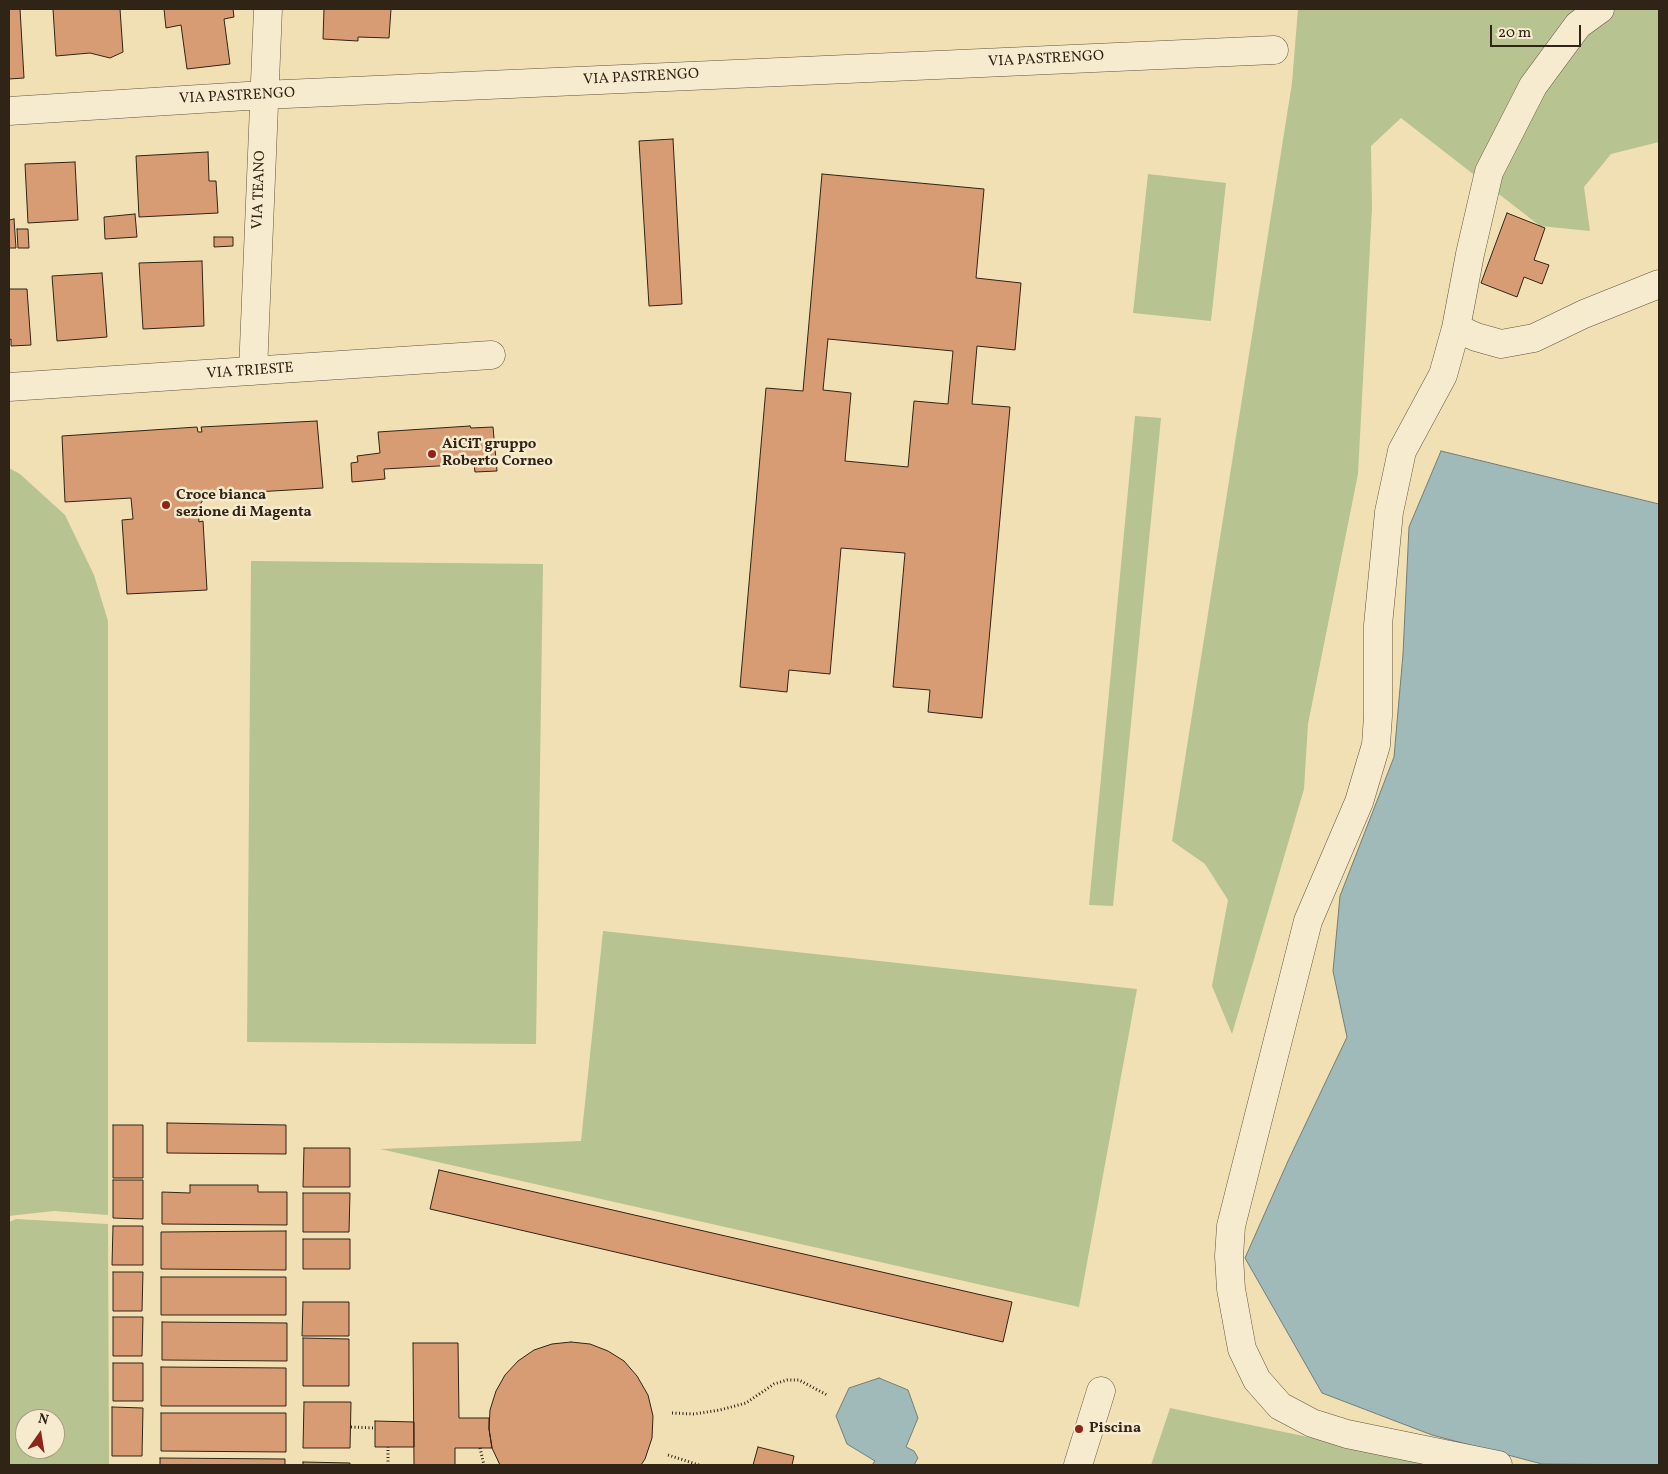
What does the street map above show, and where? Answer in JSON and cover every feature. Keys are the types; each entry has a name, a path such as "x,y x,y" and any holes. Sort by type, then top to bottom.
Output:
{"street":[{"name":"VIA TEANO","path":"253,371 268,9"},
{"path":"1498,1465 1347,1434 1312,1423 1280,1406 1257,1380 1242,1348 1231,1289 1229,1256 1231,1226 1308,921 1359,802 1376,745 1378,716 1378,625 1389,512 1402,451 1442,374 1456,328 1470,254 1489,172 1533,86 1578,25 1600,9"},
{"name":"VIA PASTRENGO","path":"9,111 263,95 1274,50"},
{"path":"1456,328 1476,337 1501,344 1534,338 1584,314 1659,284"},
{"name":"VIA TRIESTE","path":"9,387 491,355"},
{"path":"1078,1465 1101,1391"}],"path":[{"path":"672,1413 694,1414 746,1403 774,1384 788,1380 799,1380 827,1395"},
{"path":"351,1427 375,1428"},
{"path":"388,1447 388,1465"},
{"path":"480,1448 484,1465"},
{"path":"668,1455 700,1465"}],"green space":[{"path":"1298,9 1659,9 1659,142 1611,154 1584,187 1590,231 1540,226 1401,118 1371,146 1372,208 1358,474 1308,724 1304,789 1232,1034 1212,986 1228,900 1205,864 1172,841 1292,83"},
{"path":"1148,174 1226,183 1211,321 1133,313"},
{"path":"1135,416 1161,418 1113,906 1089,905"},
{"path":"9,468 20,474 65,515 94,575 108,621 108,1215 54,1211 9,1216"},
{"path":"251,561 543,564 536,1044 247,1042"},
{"path":"603,931 1137,989 1079,1307 380,1149 581,1141"},
{"path":"16,1219 108,1224 109,1465 9,1465 9,1222"},
{"path":"1170,1408 1441,1465 1151,1465"}],"water":[{"path":"1441,451 1659,504 1659,1465 1542,1464 1432,1435 1322,1393 1245,1258 1288,1161 1347,1037 1333,971 1340,896 1394,757 1403,654 1409,527"},
{"path":"879,1378 908,1390 918,1418 906,1447 914,1451 918,1458 914,1465 872,1465 875,1461 847,1444 836,1416 849,1388"}],"building":[{"path":"9,9 20,9 24,78 9,79"},
{"path":"53,9 120,9 123,52 110,58 90,53 56,56"},
{"path":"164,9 233,9 234,17 224,19 230,64 187,69 181,25 166,28"},
{"path":"324,9 391,9 389,38 358,37 358,41 323,39"},
{"path":"673,139 682,304 649,306 639,141"},
{"path":"208,152 209,181 216,181 218,213 139,217 136,156"},
{"path":"75,162 78,220 28,223 25,164"},
{"path":"822,174 984,189 976,278 1021,283 1015,350 977,346 972,404 1010,407 982,718 928,712 930,690 893,687 905,553 841,548 830,674 789,670 787,692 740,687 766,388 803,391","holes":["828,339 953,351 948,404 914,401 908,467 845,461 851,393 823,390"]},
{"path":"1507,213 1545,228 1534,260 1549,265 1542,284 1524,277 1517,297 1481,283"},
{"path":"135,214 137,237 105,239 104,217"},
{"path":"14,219 16,248 9,248 9,220"},
{"path":"17,229 28,229 29,248 18,248"},
{"path":"214,237 233,237 233,246 214,247"},
{"path":"202,261 204,326 143,329 139,263"},
{"path":"102,273 107,337 57,341 52,276"},
{"path":"9,289 27,289 31,345 11,346 11,339 9,340"},
{"name":"Croce bianca sezione di Magenta","path":"317,421 323,488 206,495 198,508 199,522 203,521 207,590 127,594 122,520 133,519 131,498 65,502 62,436 197,427 198,432 202,432 201,427"},
{"name":"AiCiT gruppo Roberto Corneo","path":"470,426 471,428 493,427 497,471 475,472 474,464 384,469 385,479 352,482 351,463 358,462 357,456 380,453 378,432"},
{"path":"167,1123 286,1125 286,1154 167,1153"},
{"path":"113,1125 143,1125 143,1178 113,1178"},
{"path":"304,1148 350,1148 350,1187 303,1187"},
{"path":"439,1170 1012,1302 1003,1342 430,1209"},
{"path":"113,1180 143,1180 143,1219 113,1218"},
{"path":"190,1185 258,1185 258,1192 287,1192 287,1225 162,1224 162,1192 190,1193"},
{"path":"303,1193 350,1193 349,1232 303,1232"},
{"path":"113,1226 143,1226 143,1265 112,1265"},
{"path":"286,1231 286,1270 161,1269 161,1232"},
{"path":"303,1239 350,1239 350,1269 303,1269"},
{"path":"113,1272 143,1272 142,1311 113,1311"},
{"path":"161,1277 286,1277 286,1315 161,1315"},
{"path":"303,1302 349,1302 349,1336 302,1336"},
{"path":"113,1317 143,1317 142,1356 113,1356"},
{"path":"162,1322 287,1323 287,1361 162,1360"},
{"path":"303,1338 349,1339 349,1386 303,1386"},
{"path":"571,1342 590,1344 608,1351 624,1361 637,1376 648,1395 653,1416 652,1438 645,1459 641,1465 500,1465 492,1448 489,1429 490,1410 496,1391 505,1375 518,1361 534,1350 552,1344"},
{"path":"413,1343 458,1343 459,1418 489,1418 492,1448 455,1448 455,1465 414,1465"},
{"path":"113,1363 143,1363 143,1401 113,1401"},
{"path":"161,1367 286,1368 286,1406 161,1406"},
{"path":"304,1402 351,1402 350,1448 303,1448"},
{"path":"112,1407 143,1408 142,1456 112,1456"},
{"path":"161,1413 286,1413 286,1452 161,1451"},
{"path":"375,1421 414,1422 414,1447 375,1447"},
{"path":"758,1447 794,1456 792,1465 753,1465"},
{"path":"160,1458 285,1459 285,1465 160,1465"},
{"path":"303,1462 350,1463 350,1465 303,1465"}],"place":[{"name":"AiCiT gruppo Roberto Corneo","path":"432,454"},
{"name":"Croce bianca sezione di Magenta","path":"166,505"},
{"name":"Piscina","path":"1079,1429"}]}
